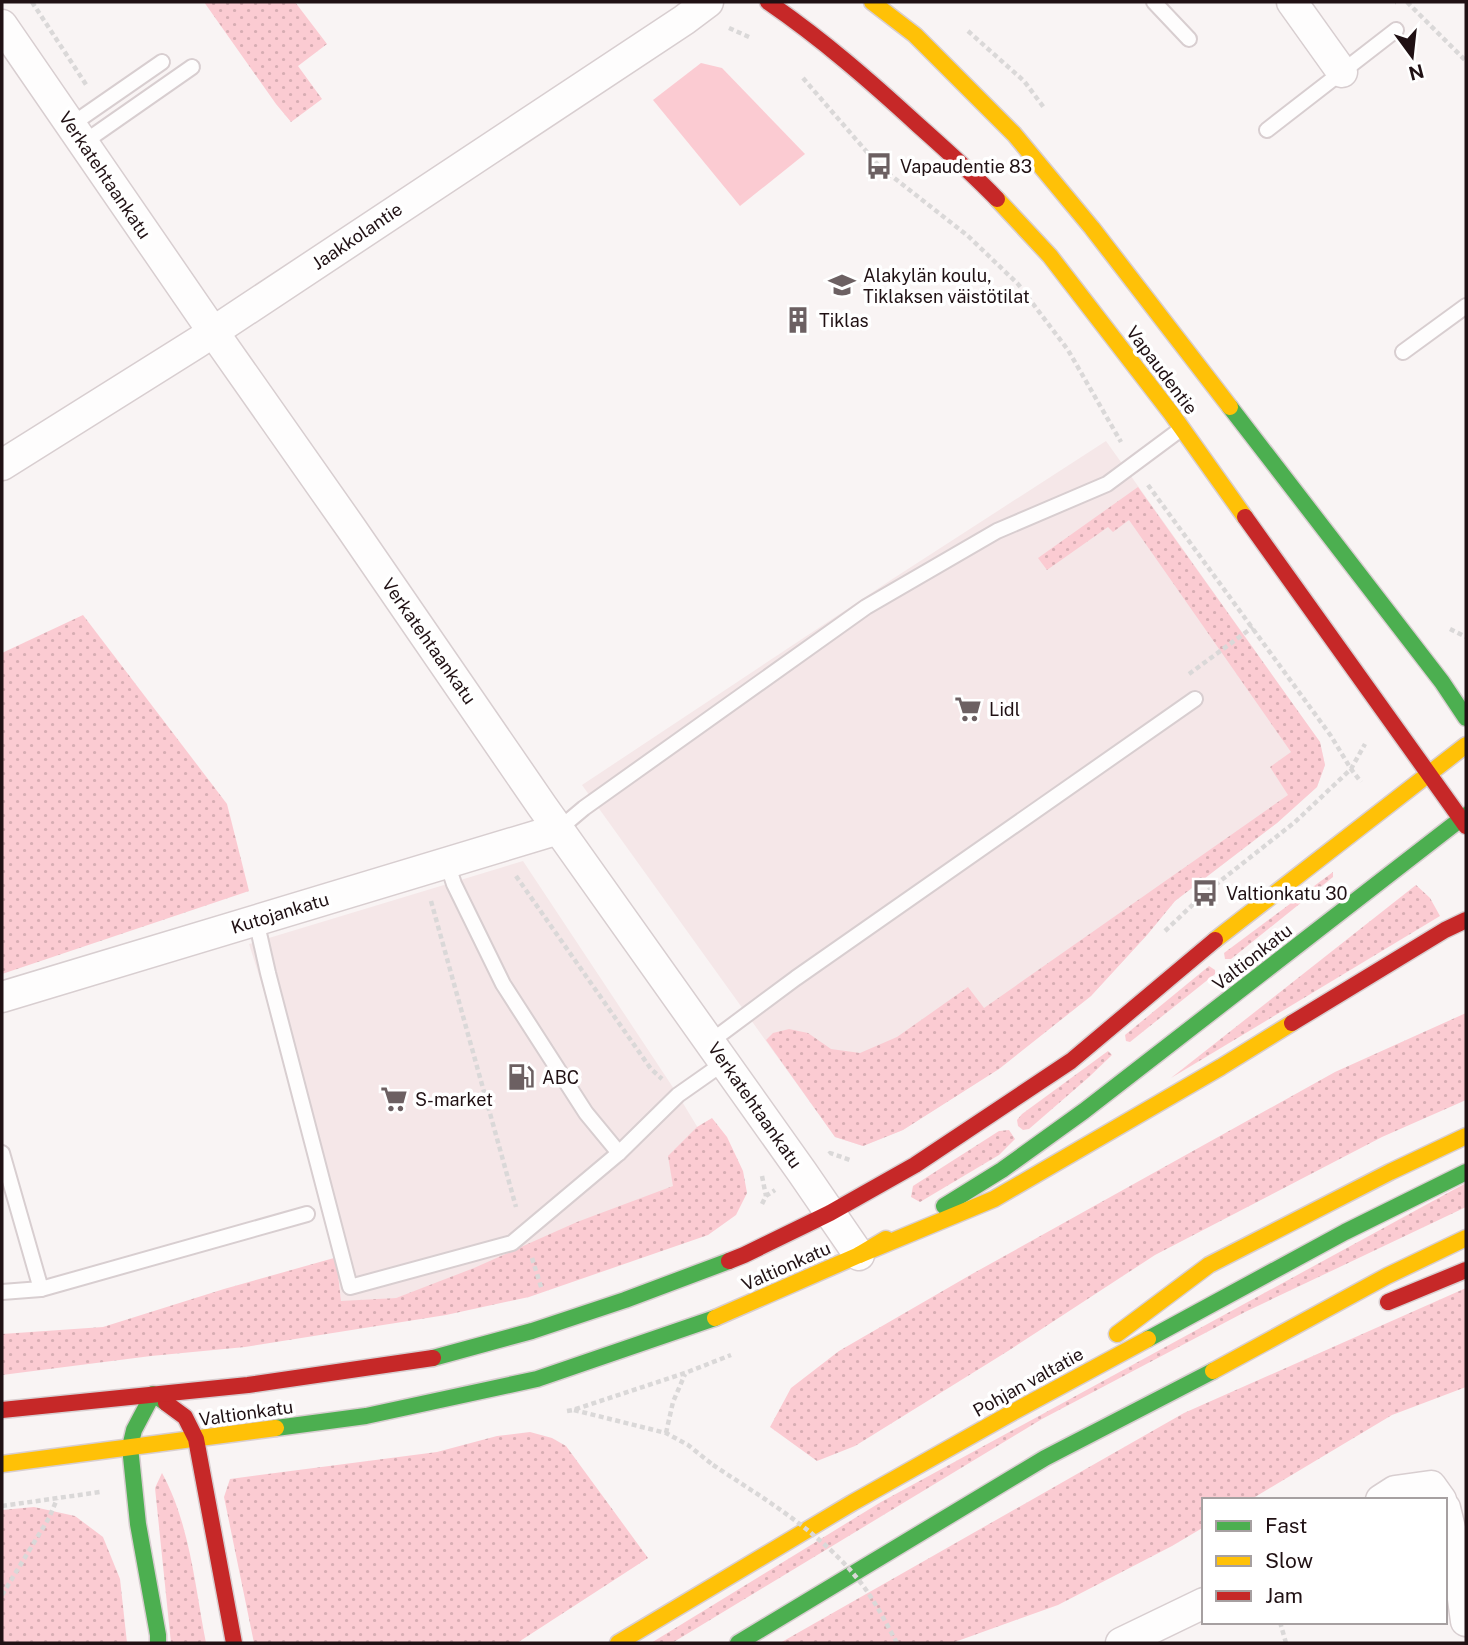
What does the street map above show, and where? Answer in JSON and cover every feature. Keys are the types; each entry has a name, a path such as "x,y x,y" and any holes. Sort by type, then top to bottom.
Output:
{"main road":[{"name":"Vapaudentie","path":"768,2 806,28 877,87 977,178 1050,256 1182,429 1465,820"},
{"name":"Vapaudentie","path":"872,2 915,35 1014,134 1239,418 1442,682 1466,718"},
{"name":"Valtionkatu","path":"2,1410 248,1385 438,1357 532,1331 744,1255 830,1213 915,1165 1071,1061 1215,940 1466,745"},
{"name":"Valtionkatu","path":"2,1464 366,1416 537,1380 718,1317 859,1255 982,1185 1062,1129 1404,862 1465,820"},
{"path":"859,1255 994,1199 1221,1067 1444,930 1466,920"},
{"path":"1015,1411 1209,1265 1466,1136"},
{"name":"Pohjan valtatie","path":"618,1643 852,1503 1015,1411 1345,1232 1466,1172"},
{"path":"738,1643 1045,1458 1176,1391 1387,1276 1466,1238"},
{"path":"1378,1307 1466,1270"},
{"path":"1176,1391 1315,1333"},
{"path":"158,1643 138,1524 130,1447 134,1430 153,1394 185,1417 196,1439 234,1643"}],"street":[{"path":"1292,2 1342,72"},
{"name":"Jaakkolantie","path":"2,465 213,332 704,5"},
{"name":"Verkatehtaankatu","path":"2,24 559,829 859,1255"},
{"name":"Kutojankatu","path":"2,997 256,920 450,873 559,829"},
{"path":"1384,1498 1395,1491 1430,1486 1439,1498"},
{"path":"1447,1514 1462,1560 1466,1621"},
{"path":"1121,1643 1202,1604"}],"lane":[{"path":"1154,2 1189,39"},
{"path":"1267,130 1395,30"},
{"path":"77,134 162,62"},
{"path":"77,134 192,67"},
{"path":"1404,352 1466,306"},
{"path":"559,829 584,808 866,607 997,531 1107,484 1182,429"},
{"path":"256,920 350,1287 512,1244 619,1153 717,1052 808,970 1195,699"},
{"path":"450,873 503,984 586,1113 619,1153"},
{"path":"2,1153 41,1289"},
{"path":"2,1292 41,1289 307,1214"}],"path":[{"path":"1407,2 1466,61"},
{"path":"704,5 725,26 749,38"},
{"path":"800,74 879,166 968,236 1018,284 1068,350 1133,464 1331,736 1351,769"},
{"path":"1181,680 1253,627"},
{"path":"506,870 517,876 652,1069 678,1095"},
{"path":"450,873 429,892 514,1200"},
{"path":"758,1166 766,1196"},
{"path":"666,1433 673,1402 685,1373"},
{"path":"573,1410 666,1433 688,1445 771,1503 827,1546 862,1584 897,1643"},
{"path":"2,1506 57,1499 49,1518 2,1595"},
{"path":"1281,1624 1286,1643"}],"shaded area":[{"path":"204,2 295,2 327,44 298,66 322,99 291,122"},
{"path":"701,63 722,68 805,154 740,206 653,100"},
{"path":"1106,441 1320,742 1325,765 1317,787 1277,823 1175,901 1091,996 998,1069 903,1130 863,1146 835,1137 582,785"},
{"path":"1138,487 1320,742 1325,765 1317,787 1277,823 1175,901 1091,996 999,1069 903,1130 863,1146 835,1137 766,1040 773,1033 789,1029 808,1033 831,1049 860,1053 897,1037 968,987 984,1008 1288,795 1270,767 1291,752 1129,520 1113,532 1108,527 1047,570 1038,558"},
{"path":"83,615 227,804 249,891 2,974 2,653"},
{"path":"523,861 678,1095 718,1161 683,1194 396,1298 341,1302 338,1274 269,1007 249,944"},
{"path":"1333,872 1333,877 1231,959 1225,959 1224,953"},
{"path":"1416,885 1430,898 1440,916 1171,1078"},
{"path":"1209,966 1215,970 1215,974 1130,1042 1126,1041 1125,1035"},
{"path":"1466,1013 1466,1100 1382,1137 1155,1255 855,1446 817,1461 770,1427 791,1388 839,1351 1335,1072"},
{"path":"1108,1051 1112,1055 1029,1129 1023,1130 1018,1126 1017,1120 1022,1114"},
{"path":"712,1118 727,1137 743,1171 747,1193 736,1215 708,1235 529,1297 446,1315 245,1347 2,1375 2,1334 103,1327 334,1258 341,1301 396,1298 474,1268 577,1222 673,1186 668,1156 697,1127"},
{"path":"1009,1130 1015,1139 999,1155 920,1202 911,1197 913,1186 999,1131"},
{"path":"1466,1183 1466,1207 1245,1312 1042,1419 672,1643 651,1643 881,1502"},
{"path":"1466,1288 1466,1387 1392,1415 1253,1498 1202,1498 1202,1528 1058,1605 952,1643 780,1643 1184,1413"},
{"path":"530,1432 552,1438 566,1446 648,1558 517,1643 254,1643 224,1497 230,1479 437,1452 497,1436"},
{"path":"162,1473 185,1534 206,1643 171,1643 155,1488"},
{"path":"34,1507 75,1516 103,1537 120,1579 127,1643 2,1643 2,1510"}],"traffic: fast":[{"path":"1230,407 1442,682 1466,718"},
{"path":"944,1206 1002,1170 1084,1111 1466,815"},
{"path":"1148,1339 1345,1232 1466,1172"},
{"path":"433,1358 532,1331 729,1261"},
{"path":"276,1428 366,1416 537,1379 715,1318"},
{"path":"738,1643 1045,1458 1213,1371"},
{"path":"158,1643 138,1524 130,1447 134,1430 153,1394 166,1403"}],"traffic: slow":[{"path":"872,2 915,35 1014,134 1092,228 1230,407"},
{"path":"997,199 1050,256 1171,413 1245,517"},
{"path":"1215,940 1466,745"},
{"path":"859,1255 994,1199 1292,1023"},
{"path":"1117,1334 1209,1265 1466,1136"},
{"path":"1213,1371 1387,1276 1466,1238"},
{"path":"715,1318 859,1255 886,1239"},
{"path":"618,1643 852,1503 1148,1339"},
{"path":"2,1464 276,1428"}],"traffic: jam":[{"path":"768,2 864,77 997,199"},
{"path":"1245,517 1466,826"},
{"path":"1292,1023 1466,920"},
{"path":"729,1261 830,1213 915,1165 1071,1061 1215,940"},
{"path":"1388,1302 1466,1270"},
{"path":"2,1410 248,1385 433,1358"},
{"path":"166,1403 185,1417 196,1439 234,1643"}],"place":[{"name":"Vapaudentie 83","path":"879,166"},
{"name":"Alakylän koulu, Tiklaksen väistötilat","path":"842,285"},
{"name":"Tiklas","path":"798,320"},
{"name":"Lidl","path":"968,709"},
{"name":"Valtionkatu 30","path":"1205,893"},
{"name":"ABC","path":"521,1077"},
{"name":"S-market","path":"394,1099"}]}
